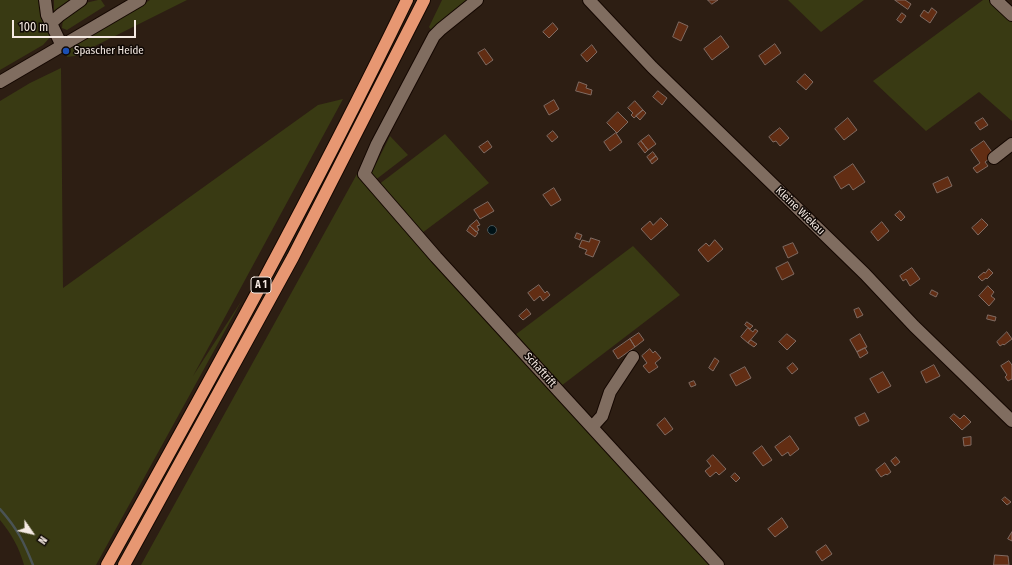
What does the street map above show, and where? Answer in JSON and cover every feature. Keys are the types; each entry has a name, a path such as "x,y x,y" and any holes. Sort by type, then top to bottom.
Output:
{"highway":[{"name":"A 1","path":"106,565 165,461 280,249 407,0"},
{"name":"A 1","path":"124,565 293,257 424,0"}],"street":[{"path":"45,0 47,14 62,46"},
{"path":"51,23 81,0"},
{"path":"0,82 140,0"},
{"name":"Schaftrift","path":"477,0 434,36 377,144 364,174 436,257 718,565"},
{"name":"Kleine Wiekau","path":"589,0 652,67 865,274 914,326 1010,416"},
{"path":"996,0 1012,15"},
{"path":"994,158 1012,144"},
{"path":"592,427 602,416 610,392 633,356"}],"shaded area":[{"path":"0,0 43,0 53,34 43,45 0,70"},
{"path":"54,0 69,0 54,12"},
{"path":"101,0 105,6 67,30 62,28 63,18 81,4"},
{"path":"150,0 187,0 75,56 67,57 66,53 68,48"},
{"path":"442,0 473,0 432,31 429,27"},
{"path":"788,0 864,0 821,32"},
{"path":"983,0 990,0 1012,20 1012,121 979,92 926,131 873,81"},
{"path":"61,68 63,288 318,105 343,99 193,376 242,300 96,565 24,565 15,541 0,520 0,101 30,83"},
{"path":"445,134 489,183 422,233 378,185"},
{"path":"390,136 408,155 374,181 370,176"},
{"path":"357,174 713,565 141,565"},
{"path":"492,225 497,230 492,235 487,230"},
{"path":"633,246 680,295 561,386 515,335"}],"building":[{"path":"708,0 718,0 712,4"},
{"path":"895,0 905,0 911,4 908,9"},
{"path":"932,8 937,12 930,23 920,16 924,10 928,13"},
{"path":"902,13 906,16 901,23 897,20"},
{"path":"679,22 688,26 681,41 673,37"},
{"path":"553,23 558,29 549,38 543,32"},
{"path":"721,36 729,47 712,60 704,49"},
{"path":"775,44 781,53 765,65 759,56"},
{"path":"592,45 597,52 587,62 581,55"},
{"path":"485,49 493,60 486,65 478,53"},
{"path":"805,74 813,82 806,90 797,82"},
{"path":"579,82 587,85 586,88 592,90 591,95 576,91"},
{"path":"658,91 667,98 662,105 653,97"},
{"path":"554,100 559,109 549,115 544,106"},
{"path":"635,101 643,110 634,118 631,115 633,113 628,108"},
{"path":"643,110 646,113 640,120 636,116"},
{"path":"618,112 628,122 617,133 607,123"},
{"path":"848,118 857,130 844,140 835,129"},
{"path":"983,118 988,125 980,130 975,123"},
{"path":"780,128 789,138 780,146 776,141 773,142 769,137"},
{"path":"553,131 558,137 552,142 547,136"},
{"path":"616,133 622,142 610,151 604,142"},
{"path":"649,135 656,144 648,150 641,141"},
{"path":"488,141 492,147 484,153 479,147"},
{"path":"641,141 648,150 645,153 638,144"},
{"path":"984,141 994,155 985,162 988,166 977,173 973,168 980,163 971,150"},
{"path":"653,152 656,156 650,161 647,157"},
{"path":"656,156 658,159 652,164 650,161"},
{"path":"853,164 865,182 853,190 849,184 841,189 834,177"},
{"path":"948,177 952,186 937,193 933,184"},
{"path":"554,188 561,200 551,206 543,195"},
{"path":"488,202 494,211 480,219 474,210"},
{"path":"900,211 905,217 901,221 895,215"},
{"path":"661,218 668,225 651,240 641,229 650,221 653,225"},
{"path":"982,219 988,225 978,235 972,228"},
{"path":"477,220 480,225 477,226 479,230 476,232 470,226"},
{"path":"882,222 889,231 878,241 871,232"},
{"path":"470,226 478,233 475,237 467,231"},
{"path":"577,233 582,235 580,240 575,238"},
{"path":"591,238 600,241 593,257 585,254 587,250 579,247 582,240 589,242"},
{"path":"715,240 723,249 708,262 698,250 706,243 709,246"},
{"path":"793,243 798,253 788,258 783,247"},
{"path":"788,262 794,274 782,280 776,268"},
{"path":"912,268 920,279 910,286 906,279 903,281 900,276"},
{"path":"989,269 993,273 987,279 986,278 982,281 978,277"},
{"path":"539,285 545,293 547,291 550,295 543,301 540,296 534,301 528,293"},
{"path":"988,286 994,292 991,296 995,299 989,306 979,296"},
{"path":"932,290 938,293 936,297 930,294"},
{"path":"859,308 863,315 857,318 854,310"},
{"path":"527,309 531,314 523,320 519,316"},
{"path":"988,315 996,317 995,321 987,319"},
{"path":"747,322 753,326 750,329 745,325"},
{"path":"748,328 753,332 755,329 758,331 748,343 741,337"},
{"path":"1007,332 1012,339 1000,346 997,342"},
{"path":"639,333 644,340 635,347 630,339"},
{"path":"787,334 796,341 787,350 779,342"},
{"path":"860,334 867,347 857,352 850,340"},
{"path":"630,339 635,347 618,359 613,351"},
{"path":"751,340 757,344 754,347 748,343"},
{"path":"865,348 868,353 860,358 857,352"},
{"path":"650,349 653,353 655,351 661,358 655,363 658,367 649,373 643,366 647,363 642,356"},
{"path":"715,358 719,361 713,371 709,368"},
{"path":"1009,361 1012,365 1012,379 1008,381 1005,377 1007,375 1001,366"},
{"path":"793,363 798,369 792,374 787,368"},
{"path":"934,365 940,376 926,383 921,372"},
{"path":"745,367 751,378 736,386 730,375"},
{"path":"883,372 891,386 878,393 870,379"},
{"path":"694,381 696,385 691,387 689,383"},
{"path":"865,413 869,421 859,426 855,418"},
{"path":"954,414 960,419 964,415 971,422 962,430 950,418"},
{"path":"665,418 673,429 665,435 657,425"},
{"path":"790,436 799,449 790,456 788,452 782,456 775,447"},
{"path":"971,437 971,445 964,446 963,438"},
{"path":"762,446 772,460 763,466 753,453"},
{"path":"713,455 726,469 719,475 716,472 710,477 705,471 711,466 707,461"},
{"path":"896,457 900,462 895,466 891,461"},
{"path":"885,463 891,472 881,477 876,470"},
{"path":"735,473 740,478 736,482 731,477"},
{"path":"1005,497 1011,502 1007,505 1002,500"},
{"path":"782,518 788,527 775,537 768,529"},
{"path":"1012,532 1012,541 1008,539"},
{"path":"826,545 832,554 822,561 816,552"},
{"path":"995,555 1008,556 1009,565 994,565"}],"waterway":[{"path":"0,509 20,536 33,565"}],"place":[{"name":"Spascher Heide","path":"66,51"}]}
